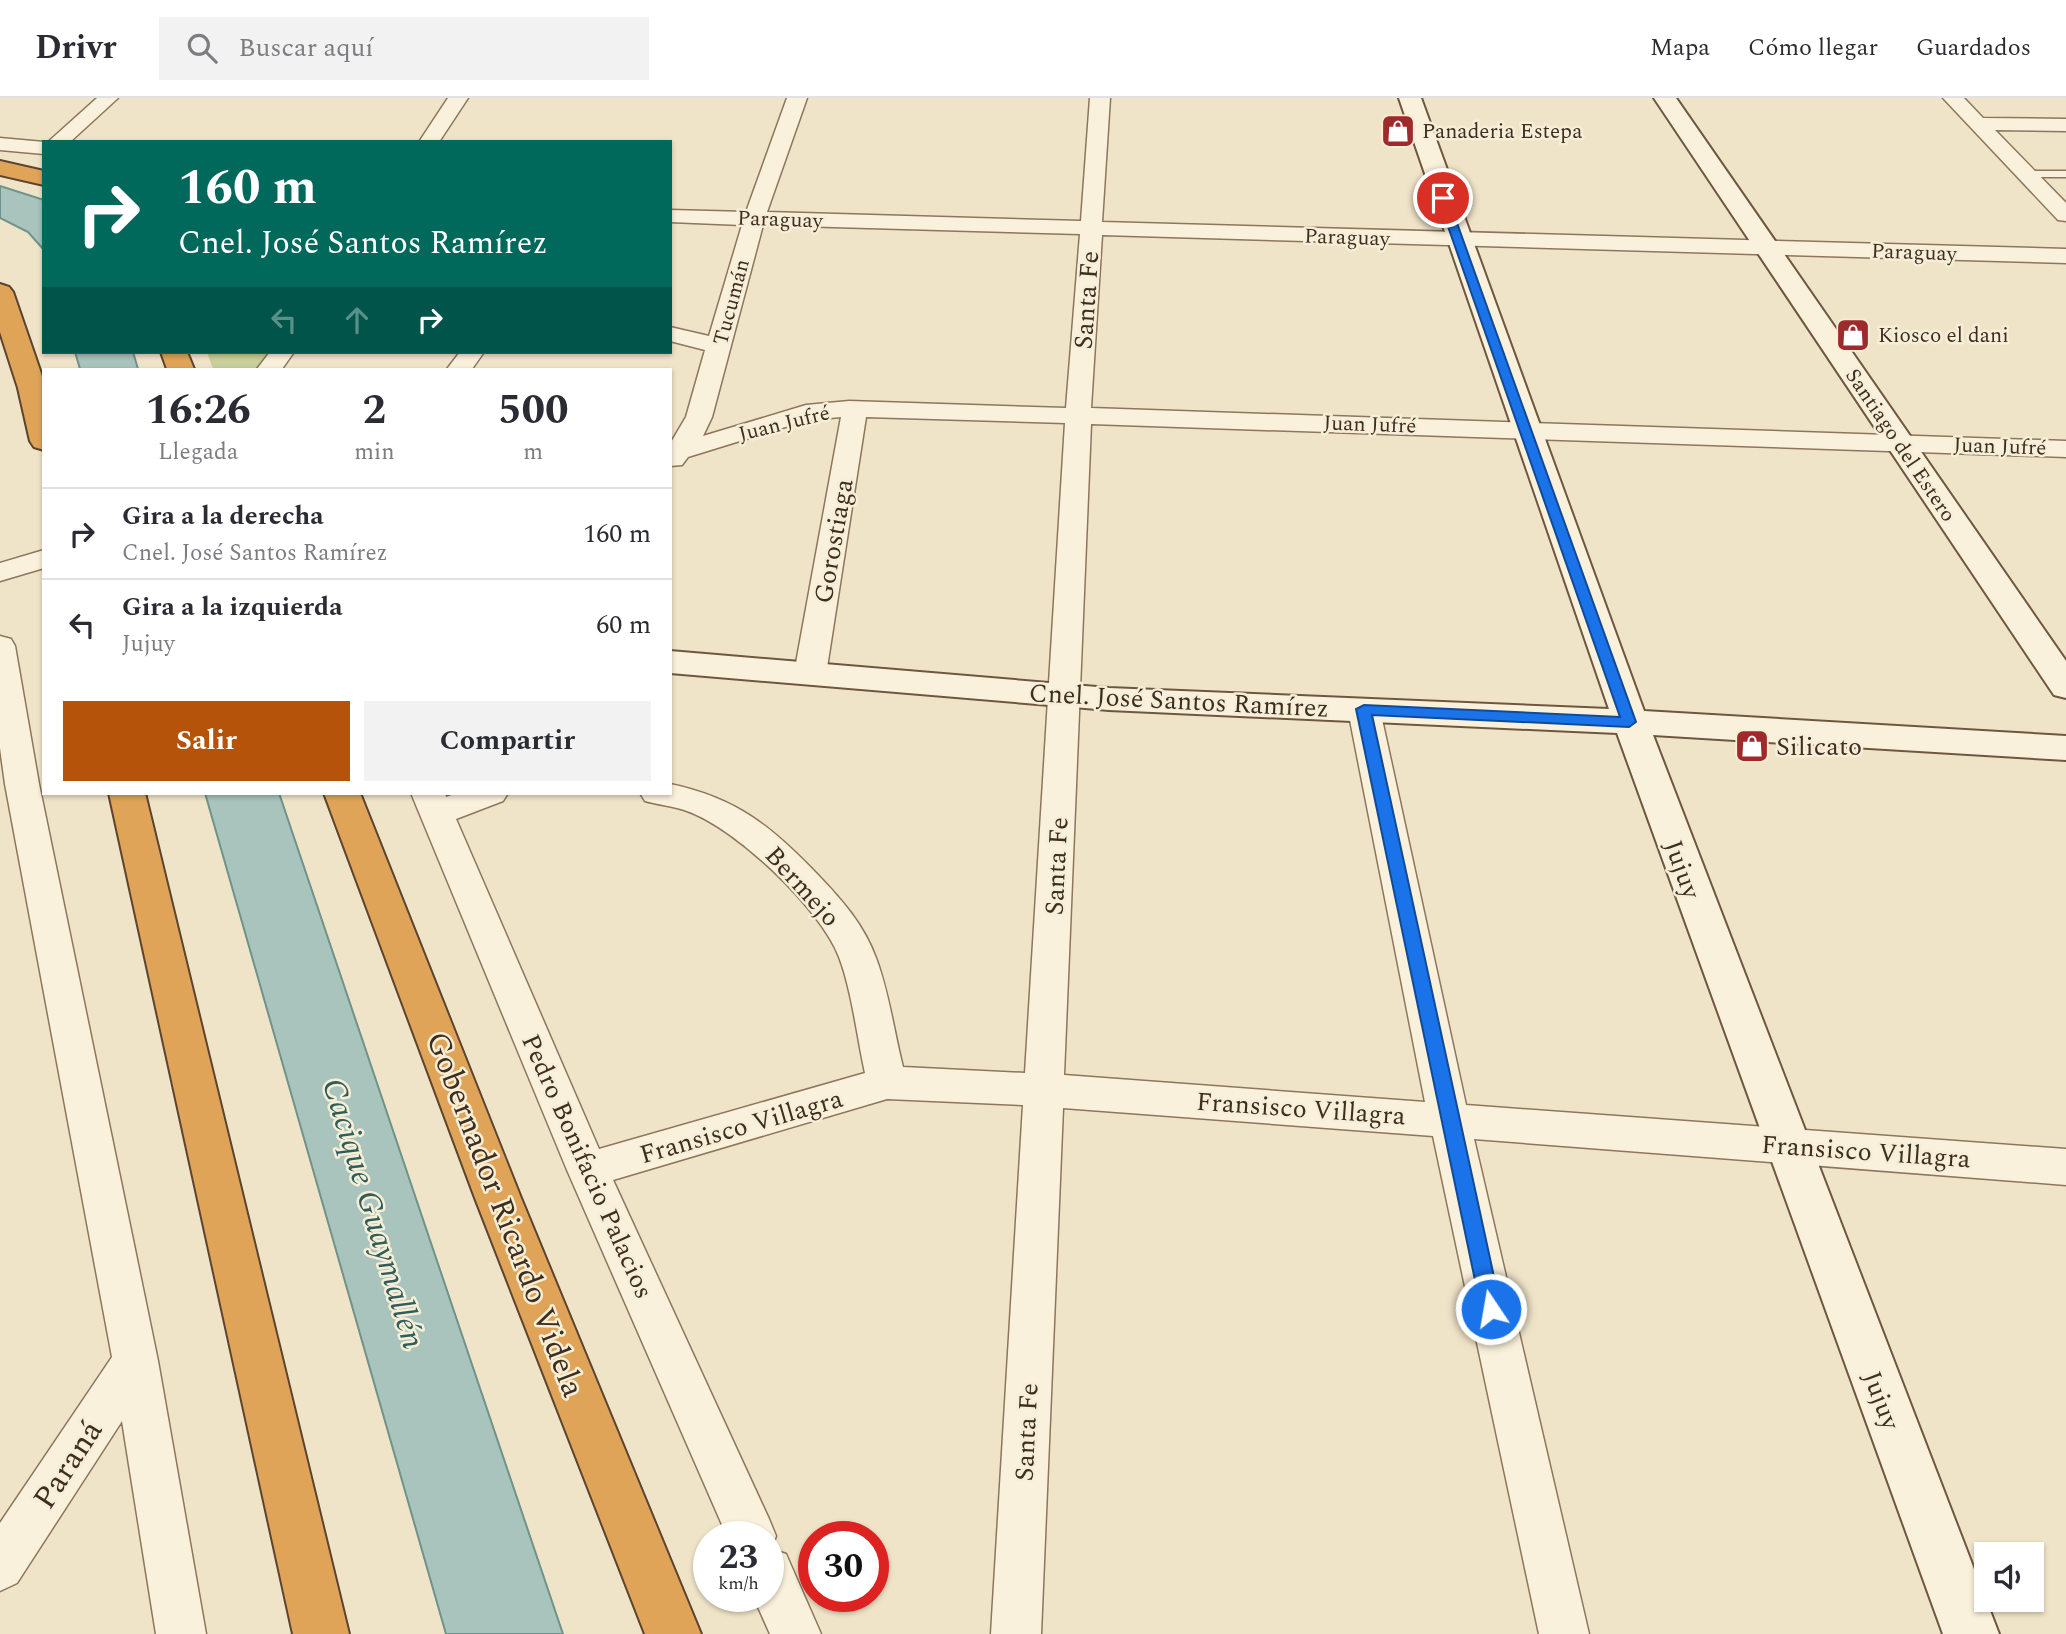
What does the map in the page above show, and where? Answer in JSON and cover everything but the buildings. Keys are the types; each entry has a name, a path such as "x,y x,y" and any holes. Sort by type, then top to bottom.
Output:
{"highway":[{"path":"8,169 42,178"},
{"path":"0,292 32,388 42,432"},
{"path":"127,795 321,1634"},
{"name":"Gobernador Ricardo Videla","path":"343,795 503,1210 673,1634"}],"street":[{"path":"60,140 108,98"},
{"path":"430,140 458,98"},
{"name":"Tucumán","path":"675,456 699,416 754,219 797,98"},
{"name":"Santa Fe","path":"1016,1634 1078,416 1100,98"},
{"name":"Jujuy","path":"1410,98 1457,239 1629,722 1786,1146 1972,1634"},
{"name":"Santiago del Estero","path":"1665,98 2066,687"},
{"path":"1953,98 2066,215"},
{"path":"1978,124 2066,125"},
{"path":"0,144 42,150"},
{"path":"8,169 42,151"},
{"name":"Paraguay","path":"672,216 2066,256"},
{"path":"672,334 719,346"},
{"path":"270,368 280,354"},
{"path":"460,368 470,354"},
{"name":"Juan Jufré","path":"675,456 806,413 855,409 1526,429 2066,449"},
{"name":"Gorostiaga","path":"810,674 855,409"},
{"path":"0,572 42,560"},
{"path":"0,646 11,787 135,1361 181,1634"},
{"name":"Cnel. José Santos Ramírez","path":"672,662 1065,695 1629,722 2066,748"},
{"path":"1364,709 1449,1119 1564,1634"},
{"path":"432,804 480,795"},
{"name":"Bermejo","path":"667,795 696,801 730,818 767,844 838,919 858,958 887,1083"},
{"name":"Pedro Bonifacio Palacios","path":"432,804 588,1170 745,1521"},
{"name":"Fransisco Villagra","path":"588,1170 887,1083 1045,1090 2066,1167"},
{"name":"Paraná","path":"0,1566 135,1361"},
{"path":"784,1607 796,1634"}],"lane":[{"path":"2025,174 2066,174"}],"green space":[{"path":"208,354 270,354 260,368 213,368"}],"water":[{"path":"0,186 42,199 42,248 28,232 0,218"},
{"path":"76,354 134,354 138,368 80,368"},
{"name":"Cacique Guaymallén","path":"206,795 280,795 563,1634 446,1634"}],"place":[{"name":"Panaderia Estepa","path":"1398,131"},
{"name":"Kiosco el dani","path":"1853,335"},
{"name":"Silicato","path":"1752,746"}],"route":[{"path":"1443,198 1629,722 1364,709 1491,1309"}]}
